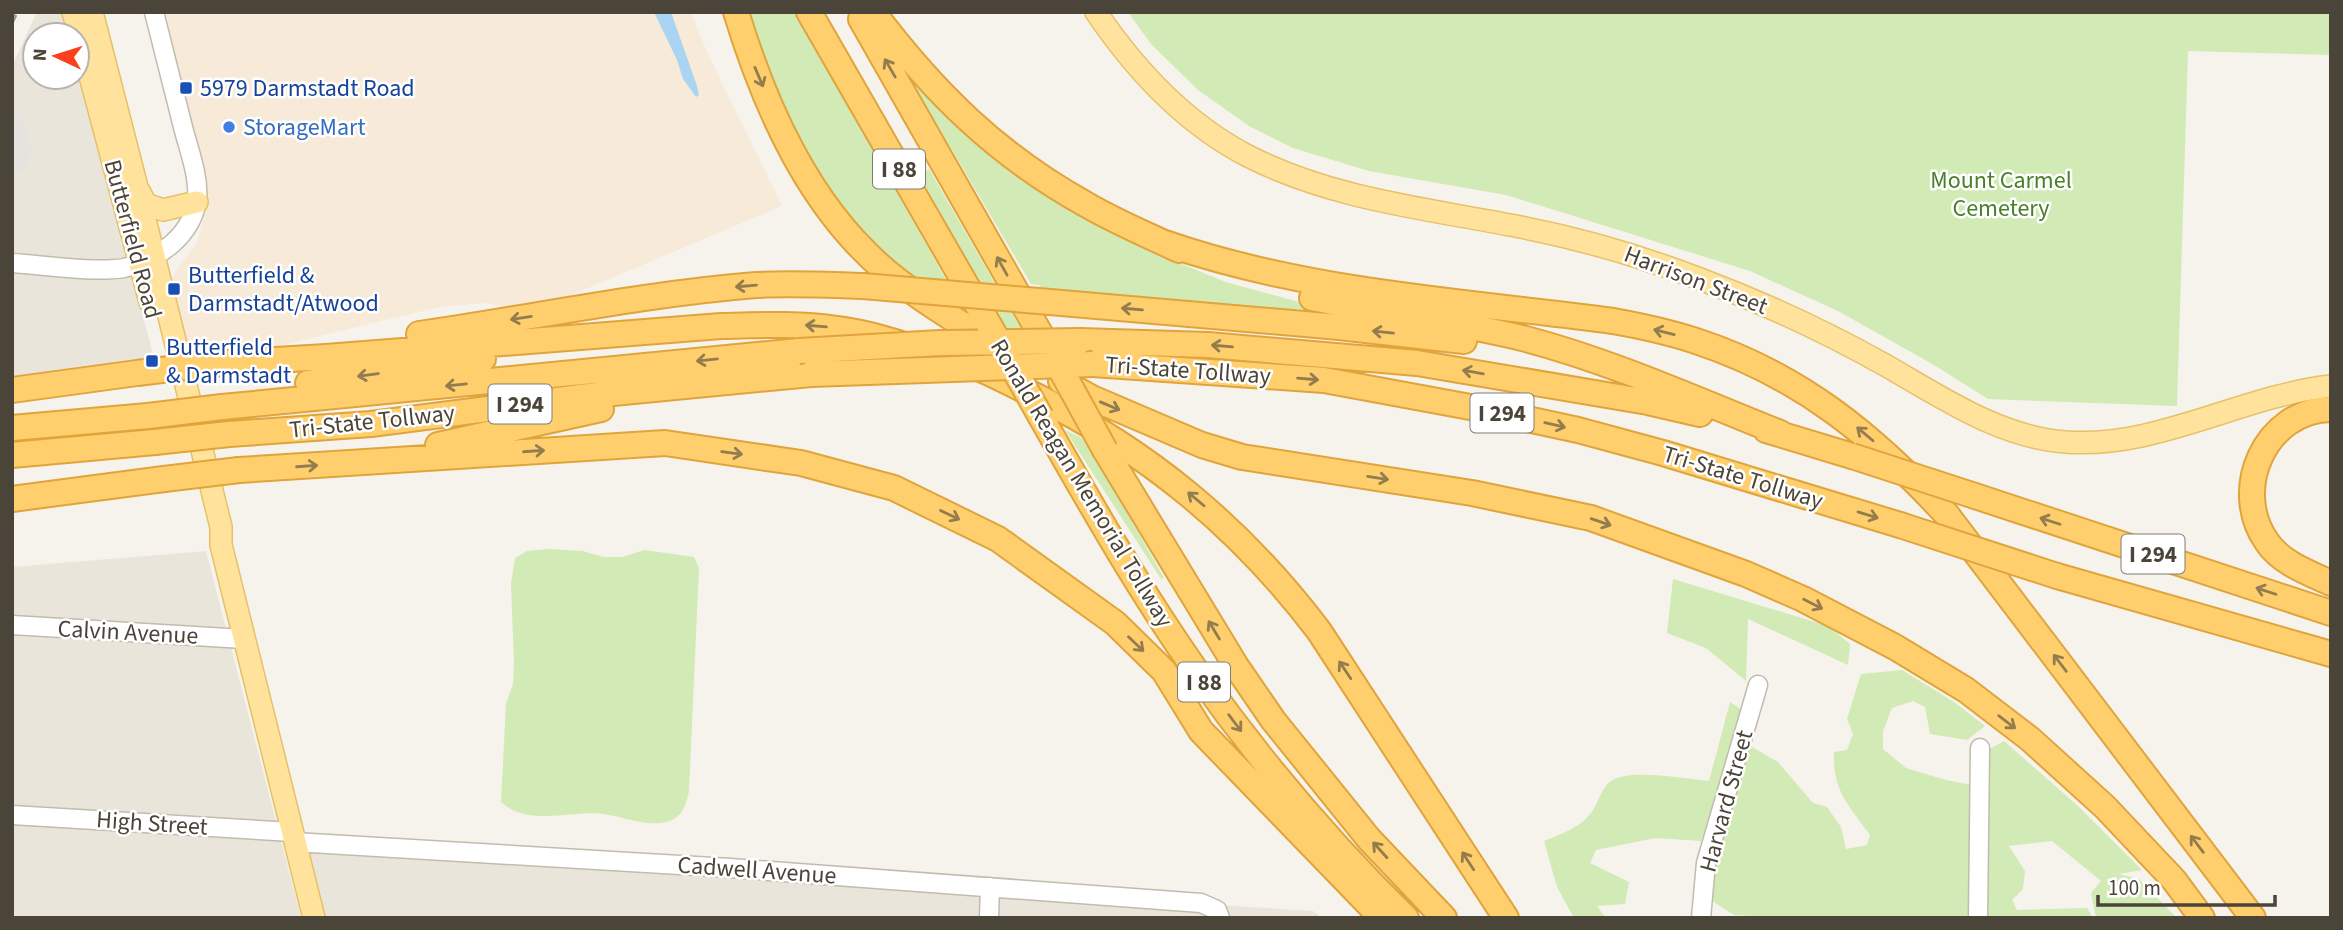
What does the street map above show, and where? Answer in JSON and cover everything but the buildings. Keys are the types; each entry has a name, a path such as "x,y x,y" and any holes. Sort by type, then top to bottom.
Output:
{"highway":[{"path":"736,12 751,59 770,104 791,149 813,186 845,229 887,272 960,323 1091,398 1202,445 1242,457 1472,493 1591,518 1746,574 1803,599 1966,690 2030,739 2105,807 2174,880 2202,918"},
{"name":"Ronald Reagan Memorial Tollway","path":"809,12 1128,567 1199,676 1303,807 1406,918"},
{"name":"Ronald Reagan Memorial Tollway","path":"858,12 1105,450 1236,666 1273,720 1369,839 1444,918"},
{"path":"873,12 931,84 987,138 1018,162 1077,200 1165,243 1227,271 1304,296 1527,340 1619,371 1780,433"},
{"path":"1165,243 1223,261 1310,282 1613,321 1662,331 1748,361 1806,391 1864,433 1947,514 2253,918"},
{"path":"12,390 210,364 724,288 784,285 863,286 1339,327 1461,340 1542,353 1619,371"},
{"path":"210,364 721,326 837,328 894,341 962,362 1075,416 1135,452 1224,523 1292,595 1345,670 1506,918"},
{"path":"220,400 631,340 677,330"},
{"name":"Tri-State Tollway","path":"12,428 220,400 799,351 940,343 1080,341 1208,345 1417,363 1648,402 1780,433 2331,613"},
{"name":"Tri-State Tollway","path":"12,455 229,434 371,424 691,384 811,374 1093,364 1324,380 1481,409 1578,430 1663,453 2057,576 2331,654"},
{"path":"366,461 603,408 691,384"},
{"path":"2331,409 2305,414 2275,435 2262,451 2255,467 2251,488 2252,506 2267,543 2282,557 2331,583"},
{"path":"12,499 239,470 665,443 801,463 894,488 998,539 1115,623 1164,671 1201,731 1381,918"}],"main road":[{"name":"Butterfield Road","path":"73,12 147,261 212,531 221,545 314,918"},
{"name":"Butterfield Road","path":"92,12 138,187 147,261"},
{"name":"Harrison Street","path":"1096,12 1148,79 1178,108 1213,135 1283,173 1327,189 1365,198 1614,248 1789,315 1885,365 1935,396 1992,422 2032,436 2064,442 2129,438 2287,393 2331,386"},
{"path":"138,187 146,204 163,211 197,202"}],"street":[{"path":"12,263 109,270 147,261 170,246 186,228 197,202 195,174 154,12"},
{"name":"Calvin Avenue","path":"12,625 244,639"},
{"name":"Harvard Street","path":"1701,918 1706,863 1758,685"},
{"path":"1978,918 1980,748"},
{"path":"12,815 12,828"},
{"name":"High Street","path":"12,815 293,837"},
{"name":"Cadwell Avenue","path":"293,837 1201,903 1218,914"},
{"path":"989,918 990,887"}],"shaded area":[{"path":"37,12 65,12 67,21 33,21"},
{"path":"160,12 690,12 782,206 543,307 511,308 482,303 439,307 274,347 192,371 170,283 197,242 206,212 207,197 205,180"},
{"path":"21,47 21,91 85,91 157,370 12,382 12,66"},
{"path":"20,116 32,151 22,173 12,173 12,117"},
{"path":"206,551 301,918 12,918 12,567"},
{"path":"304,847 1313,911 1322,918 322,918"}],"green space":[{"path":"748,12 794,12 948,283 908,278 849,218 810,162 765,70"},
{"name":"Mount Carmel Cemetery","path":"1128,12 2331,12 2331,55 2188,51 2177,406 1988,399 1838,311 1750,271 1506,195 1369,171 1293,148 1249,126 1198,90 1151,44"},
{"path":"911,80 1105,228 1147,250 1226,282 1324,309 1324,312 1042,289 1039,285 1031,284"},
{"path":"929,169 1035,353 1013,340 919,175"},
{"path":"1065,430 1086,440 1164,578 1161,579"},
{"path":"644,550 694,557 699,568 689,791 685,805 675,819 652,823 595,813 533,815 515,811 501,802 506,704 513,684 511,584 515,558 527,551 583,551 603,557 623,557"},
{"path":"1673,579 1828,626 1850,644 1848,665 1748,619 1746,681 1706,648 1667,633"},
{"path":"1902,670 1954,702 1985,726 1967,740 1930,734 1925,707 1913,701 1892,708 1883,731 1883,749 1906,768 1972,785 1970,918 1786,918 1734,915 1709,899 1712,861 1747,744 1778,762 1813,803 1827,807 1841,827 1846,849 1867,845 1870,835 1839,787 1834,752 1847,750 1853,734 1847,719 1861,674"},
{"path":"1730,702 1742,710 1735,744 1701,841 1655,838 1596,850 1590,863 1629,882 1625,904 1597,906 1606,918 1574,918 1557,887 1544,841 1570,830 1587,818 1607,784 1619,777 1644,775 1709,781"},
{"path":"2004,741 2078,806 2142,870 2119,874 2139,879 2177,918 2096,918 2091,893 2101,881 2052,841 2009,846 2025,871 2023,889 2012,900 2017,910 2087,908 2093,918 1984,918 1988,750"}],"water":[{"path":"654,12 671,12 697,86 699,95 696,97 683,79"}],"railway":[{"path":"12,23 17,12"}],"place":[{"name":"5979 Darmstadt Road","path":"186,88"},
{"name":"StorageMart","path":"229,127"},
{"name":"Butterfield & Darmstadt/Atwood","path":"174,289"},
{"name":"Butterfield & Darmstadt","path":"152,361"}]}
